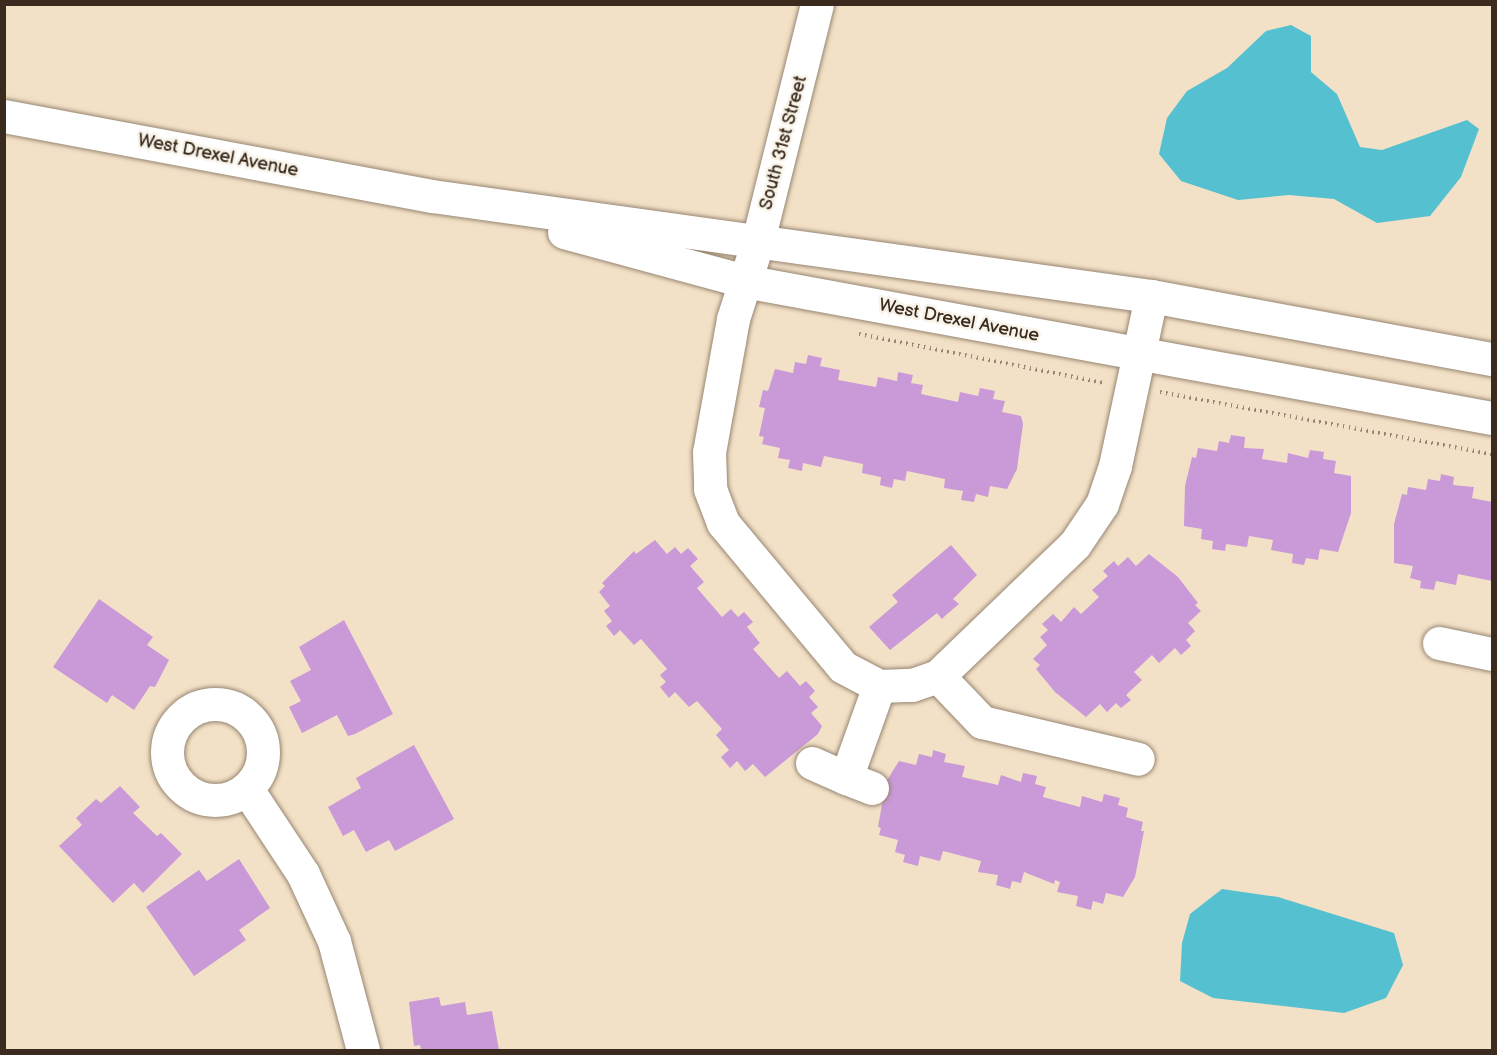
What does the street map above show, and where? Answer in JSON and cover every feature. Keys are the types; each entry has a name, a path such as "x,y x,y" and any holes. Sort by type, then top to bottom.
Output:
{"street":[{"name":"South 31st Street","path":"818,4 758,241 733,319 709,452 710,489 723,523 843,667 879,686"},
{"name":"West Drexel Avenue","path":"4,116 432,196 1151,296 1492,359"},
{"name":"West Drexel Avenue","path":"432,196 744,281 1139,354 1492,413"},
{"path":"812,763 859,783 879,686 912,685 938,676 1075,544 1102,504 1115,466 1151,296"},
{"path":"1439,643 1492,654"},
{"path":"938,676 981,722 1138,759"},
{"path":"247,789 303,874 334,941 363,1050"}],"path":[{"path":"854,333 1106,383"},
{"path":"1157,392 1492,454"}],"water":[{"path":"1291,25 1311,36 1311,72 1337,94 1360,147 1382,150 1467,120 1479,129 1461,177 1430,216 1377,223 1334,199 1289,195 1238,200 1181,181 1159,154 1167,118 1187,91 1227,68 1266,31"},
{"path":"1222,889 1278,897 1394,933 1403,965 1386,998 1344,1013 1213,998 1180,981 1182,943 1190,914"}],"building":[{"path":"808,355 822,358 820,366 840,370 838,380 876,387 878,377 897,381 898,372 913,375 911,383 923,385 921,394 958,402 960,392 978,396 980,388 995,391 993,399 1005,401 1002,412 1021,416 1023,424 1017,469 1007,489 990,486 988,497 976,494 974,502 961,500 963,491 944,488 945,479 907,471 905,481 894,479 892,488 880,485 881,477 862,473 863,464 824,456 821,467 803,463 802,471 788,468 790,460 778,458 780,448 762,444 764,437 759,436 765,408 759,407 763,390 768,391 775,369 793,373 795,362 806,364"},
{"path":"1231,435 1245,437 1244,448 1264,449 1262,459 1287,463 1288,453 1308,458 1310,450 1324,452 1323,459 1336,461 1334,473 1351,476 1351,513 1338,552 1320,549 1318,560 1306,558 1304,565 1292,563 1293,554 1271,550 1273,540 1249,536 1247,547 1226,544 1225,551 1212,549 1213,541 1201,539 1202,529 1184,526 1185,486 1192,457 1196,458 1198,448 1217,451 1219,441 1229,443"},
{"path":"1441,474 1454,477 1453,485 1474,487 1472,498 1492,502 1492,581 1458,574 1456,585 1436,581 1434,590 1420,588 1421,581 1410,578 1413,566 1394,563 1394,524 1402,494 1407,495 1408,487 1426,490 1428,479 1440,481"},
{"path":"655,540 667,554 675,547 681,554 688,548 698,559 690,566 704,582 697,588 722,617 731,609 738,617 744,612 753,622 747,627 760,643 753,649 779,678 787,671 800,686 806,681 815,691 809,697 818,707 811,713 822,726 818,734 765,777 753,764 745,771 737,761 730,768 721,757 729,750 716,735 722,729 697,701 689,707 675,692 669,698 660,687 666,682 660,675 667,669 641,639 634,645 620,630 614,636 606,626 612,621 604,611 610,606 599,592 605,586 602,583 634,551 636,554"},
{"path":"951,545 977,575 953,599 959,604 942,619 937,613 890,650 869,627 898,602 892,595"},
{"path":"1149,554 1178,577 1198,603 1195,605 1201,611 1188,623 1195,631 1186,640 1191,646 1181,655 1175,648 1159,663 1152,655 1134,672 1142,680 1126,695 1131,700 1121,708 1116,703 1107,712 1100,704 1086,717 1055,692 1036,669 1040,665 1033,659 1047,645 1040,637 1048,630 1042,624 1053,614 1061,622 1074,607 1081,614 1099,597 1092,590 1108,576 1103,571 1114,561 1118,566 1128,557 1136,566"},
{"path":"99,599 153,637 147,645 169,660 155,687 150,686 134,710 112,695 107,703 53,667"},
{"path":"344,620 393,714 348,736 337,715 302,733 289,707 301,701 290,681 311,670 299,647"},
{"path":"414,745 454,819 395,851 389,840 366,852 354,830 343,836 328,807 361,788 356,778"},
{"path":"933,750 946,754 944,762 965,766 962,777 998,785 1001,775 1021,782 1023,773 1037,776 1035,784 1046,787 1043,797 1080,807 1082,796 1102,802 1104,794 1120,798 1118,805 1128,808 1126,817 1143,822 1141,831 1144,831 1135,877 1123,897 1106,893 1103,904 1093,901 1091,910 1076,906 1078,896 1057,892 1060,882 1055,880 1054,884 1024,872 1021,883 1012,881 1010,889 996,885 998,875 978,872 981,861 943,851 940,861 920,856 918,866 903,862 905,855 895,852 898,840 879,835 881,828 878,827 886,782 899,761 916,765 919,754 932,757"},
{"path":"120,786 140,807 133,813 157,836 161,833 182,854 143,893 134,883 113,903 59,846 82,825 76,818 96,799 101,803"},
{"path":"239,859 270,908 239,930 246,940 194,976 146,907 199,870 207,881"},
{"path":"439,997 441,1006 465,1002 467,1015 492,1011 499,1050 421,1050 420,1045 414,1046 409,1002"}]}
